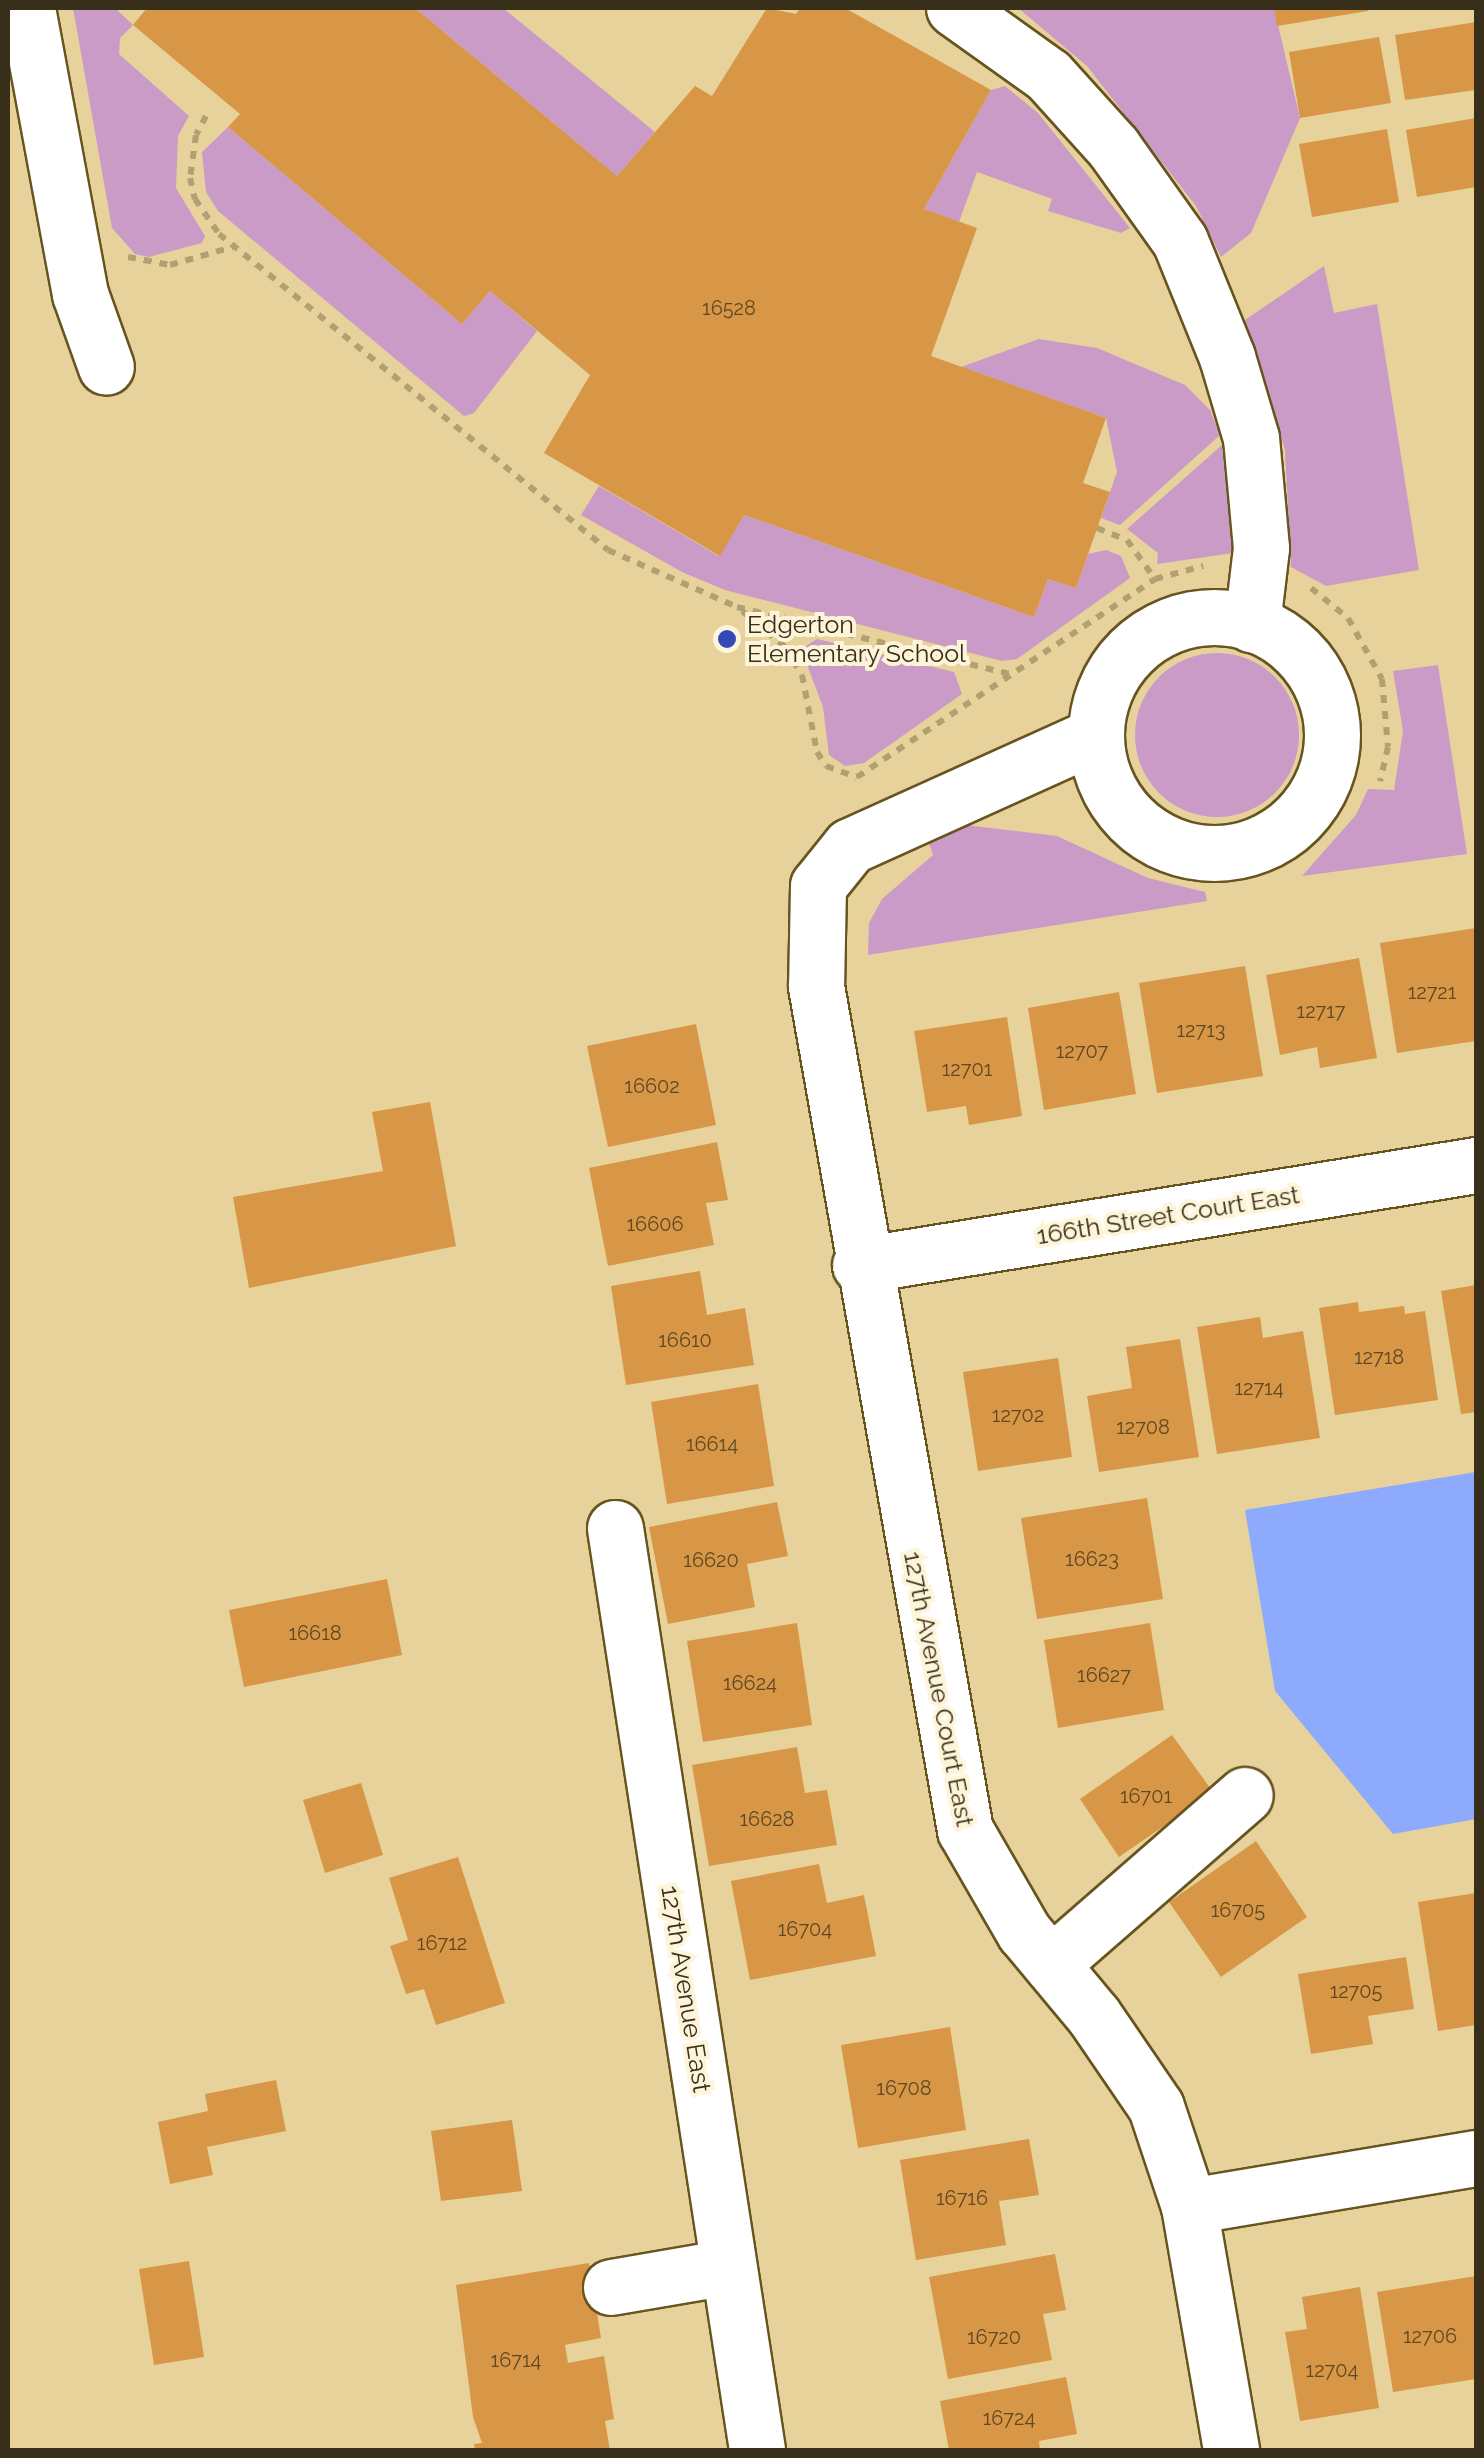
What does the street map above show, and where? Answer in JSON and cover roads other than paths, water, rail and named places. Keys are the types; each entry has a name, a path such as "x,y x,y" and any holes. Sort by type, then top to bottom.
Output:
{"street":[{"path":"27,8 80,294 106,367"},
{"path":"954,8 1048,75 1112,148 1180,242 1227,357 1251,438 1259,566 1252,624"},
{"path":"1214,617 1252,624 1298,651 1316,676 1332,735 1317,794 1274,838 1214,854 1155,838 1112,794 1096,736 1099,702 1111,676 1154,632 1214,617"},
{"name":"127th Avenue Court East","path":"1096,736 850,846 818,886 816,986 860,1265 957,1800 978,1862 1156,2107 1189,2206 1231,2450"},
{"name":"166th Street Court East","path":"860,1265 1476,1164"},
{"name":"127th Avenue East","path":"615,1528 756,2450"},
{"path":"1051,1964 1245,1795"},
{"path":"1189,2206 1476,2158"},
{"path":"611,2287 728,2267"}],"water":[{"path":"1476,1472 1476,1819 1393,1834 1275,1691 1245,1510"}],"place":[{"name":"Edgerton Elementary School","path":"727,639"}]}
